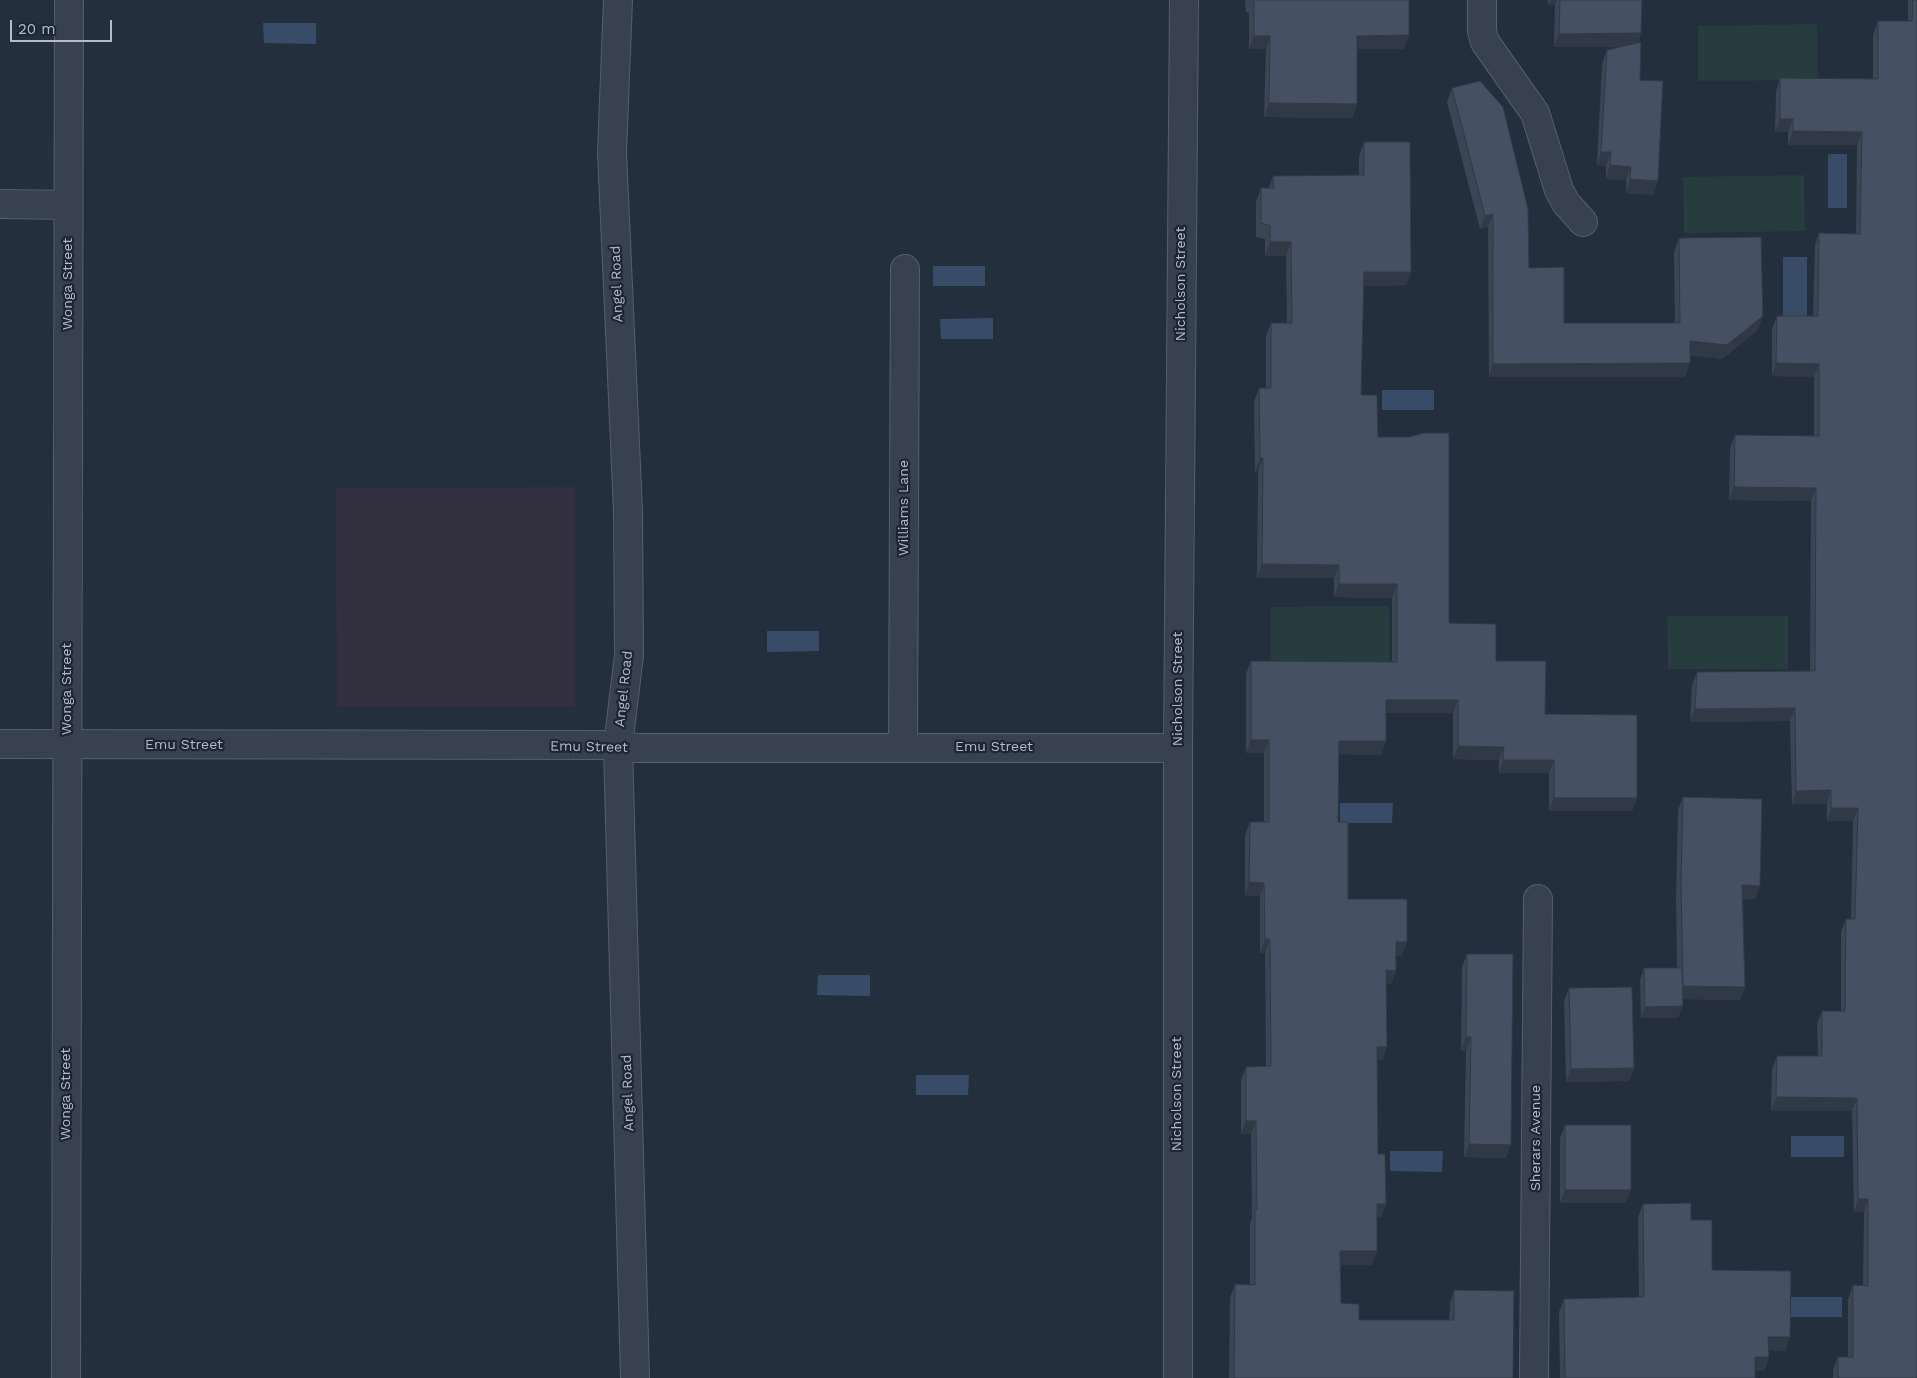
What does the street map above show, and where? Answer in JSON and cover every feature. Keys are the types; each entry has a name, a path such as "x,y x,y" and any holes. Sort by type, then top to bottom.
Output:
{"street":[{"name":"Wonga Street","path":"66,1378 69,0"},
{"name":"Angel Road","path":"618,0 612,152 628,512 629,655 618,746 636,1378"},
{"name":"Nicholson Street","path":"1178,1378 1178,748 1184,0"},
{"path":"1482,0 1482,31 1485,42 1535,113 1559,190 1566,203 1583,222"},
{"path":"0,204 68,205"},
{"name":"Williams Lane","path":"903,747 905,269"},
{"name":"Emu Street","path":"0,744 618,746 639,748 1178,748"},
{"name":"Sherars Avenue","path":"1534,1378 1538,899"}],"shaded area":[{"path":"575,487 575,707 337,707 336,488"}],"green space":[{"path":"1817,24 1818,80 1698,81 1698,26"},
{"path":"1804,175 1805,231 1684,233 1683,177"},
{"path":"1389,606 1390,662 1271,663 1270,607"},
{"path":"1667,616 1788,616 1788,669 1668,669"}],"water":[{"path":"263,23 316,23 316,44 264,43"},
{"path":"1828,154 1847,154 1847,208 1828,208"},
{"path":"1783,257 1807,257 1807,323 1783,323"},
{"path":"933,266 985,266 985,286 933,286"},
{"path":"993,318 993,339 941,339 940,319"},
{"path":"1382,390 1434,390 1434,410 1382,410"},
{"path":"767,631 819,631 819,651 767,652"},
{"path":"1340,803 1393,803 1392,823 1340,823"},
{"path":"818,975 870,975 870,996 817,995"},
{"path":"916,1075 969,1075 968,1095 916,1095"},
{"path":"1791,1136 1844,1136 1844,1157 1791,1157"},
{"path":"1390,1151 1443,1151 1442,1172 1390,1171"},
{"path":"1790,1297 1842,1297 1842,1317 1790,1317"}],"building":[{"path":"1254,0 1409,0 1409,35 1357,36 1357,104 1269,103 1270,36 1254,36"},
{"path":"1560,0 1642,0 1641,33 1559,34"},
{"path":"1913,0 1917,0 1917,1378 1838,1378 1838,1357 1853,1357 1853,1285 1868,1286 1868,1199 1858,1199 1857,1098 1776,1097 1777,1056 1822,1056 1822,1011 1845,1011 1846,919 1855,919 1858,808 1831,808 1831,790 1796,791 1795,708 1695,709 1697,672 1815,671 1816,488 1734,487 1735,435 1819,436 1819,364 1776,363 1777,316 1818,316 1819,233 1860,234 1862,132 1793,131 1793,119 1780,119 1780,78 1878,79 1878,21 1912,21"},
{"path":"1641,42 1640,80 1663,81 1658,181 1630,179 1631,167 1610,165 1611,152 1601,152 1607,50"},
{"path":"1480,81 1503,107 1528,209 1529,268 1564,267 1564,323 1680,323 1679,238 1761,237 1763,316 1727,345 1690,341 1690,363 1493,364 1493,214 1485,216 1452,88"},
{"path":"1364,142 1410,142 1411,272 1364,272 1361,395 1377,395 1378,437 1409,437 1424,433 1449,433 1449,623 1496,624 1496,661 1546,661 1545,714 1637,715 1637,798 1554,798 1554,760 1503,760 1504,747 1458,746 1458,700 1386,700 1386,741 1339,741 1338,822 1348,822 1348,899 1407,899 1407,942 1396,942 1396,971 1386,970 1387,1047 1377,1047 1378,1154 1385,1154 1386,1204 1377,1204 1377,1251 1340,1251 1341,1303 1359,1304 1359,1320 1454,1320 1454,1290 1514,1291 1513,1378 1234,1378 1235,1284 1255,1285 1255,1210 1257,1210 1256,1121 1246,1121 1246,1067 1271,1066 1270,939 1265,939 1264,883 1249,882 1250,822 1269,822 1269,740 1251,740 1251,661 1397,662 1397,584 1339,584 1339,565 1262,564 1263,458 1260,458 1259,388 1271,388 1271,323 1292,323 1291,242 1270,242 1270,226 1261,223 1261,188 1274,188 1273,176 1364,175"},
{"path":"1683,797 1762,799 1760,886 1742,885 1745,987 1683,986 1681,883"},
{"path":"1467,954 1513,954 1511,1145 1469,1144 1471,1037 1466,1037"},
{"path":"1644,968 1682,968 1683,1006 1645,1007"},
{"path":"1632,987 1634,1068 1571,1069 1569,988"},
{"path":"1565,1125 1631,1125 1631,1190 1565,1190"},
{"path":"1691,1203 1691,1220 1712,1220 1712,1270 1791,1271 1790,1337 1768,1337 1769,1357 1755,1357 1755,1378 1565,1378 1564,1299 1644,1297 1643,1204"}]}
